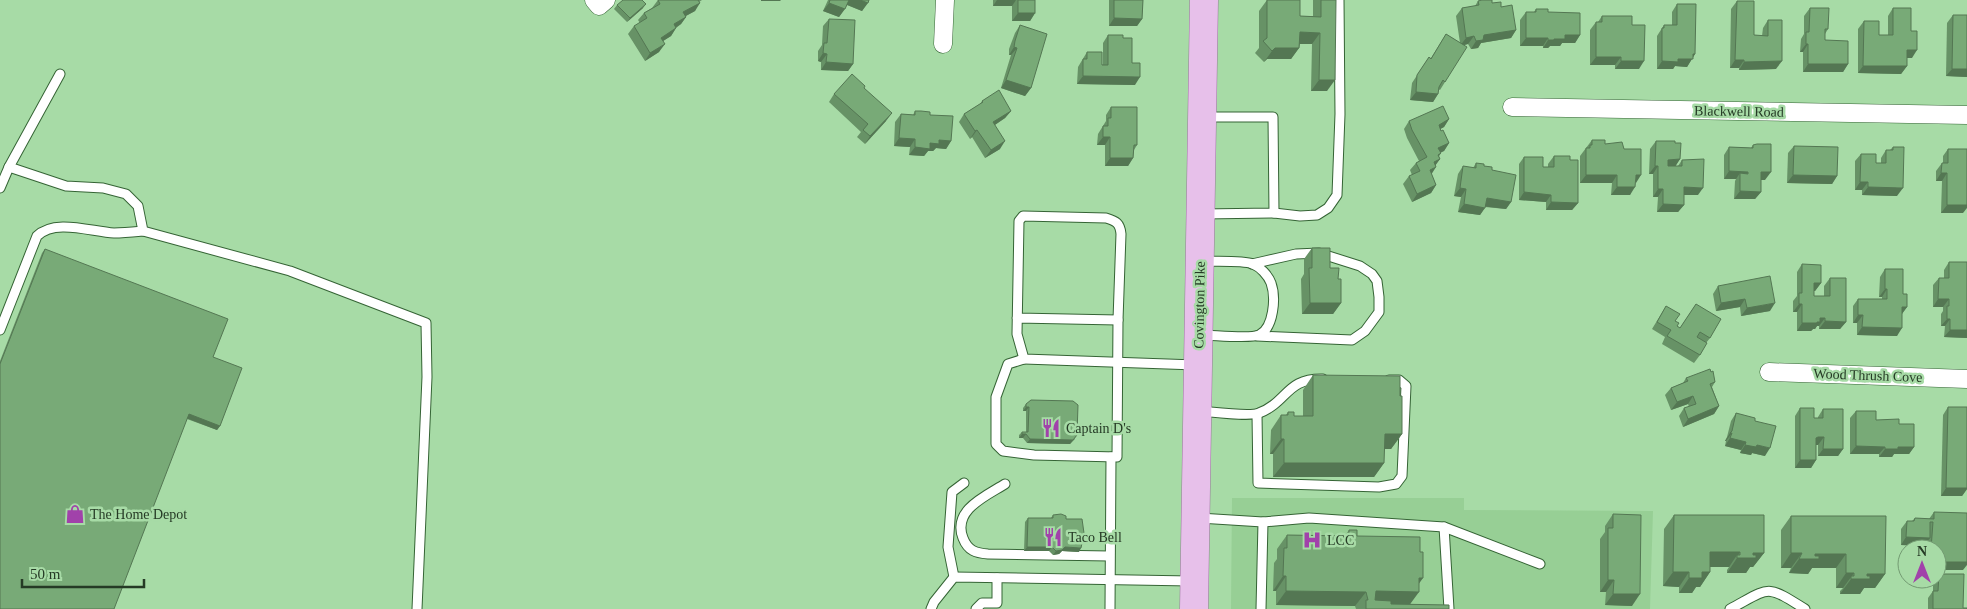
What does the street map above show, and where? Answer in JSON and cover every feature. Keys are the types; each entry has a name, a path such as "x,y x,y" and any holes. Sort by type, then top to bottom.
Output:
{"main road":[{"name":"Covington Pike","path":"1194,609 1204,0"}],"street":[{"path":"594,0 599,6 606,0"},
{"path":"943,44 945,0"},
{"name":"Blackwell Road","path":"1512,107 1967,115"},
{"name":"Wood Thrush Cove","path":"1768,372 1967,379"}],"lane":[{"path":"1201,214 1274,213 1300,216 1318,214 1328,208 1337,195 1340,114 1339,0"},
{"path":"0,188 9,167 60,74"},
{"path":"1202,116 1273,117 1274,213"},
{"path":"9,167 66,186 103,188 126,194 138,206 143,231"},
{"path":"1024,359 1017,334 1019,221 1023,216 1106,218 1116,221 1122,234 1117,362 1118,457 1034,455 1003,451 996,444 996,397 1008,364 1024,359 1117,362 1199,365"},
{"path":"0,330 37,236 43,230 77,227 114,233 143,231 290,271 426,323 427,377 417,609"},
{"path":"1199,335 1352,340 1365,331 1378,312 1377,281 1372,274 1360,266 1318,253 1296,254 1252,264 1200,261"},
{"path":"1252,264 1263,271 1271,282 1273,296 1271,320 1266,331 1257,336"},
{"path":"1017,318 1118,320"},
{"path":"1198,411 1258,414 1271,407 1297,383 1310,378 1330,379"},
{"path":"1258,414 1258,483 1380,487 1396,484 1402,476 1406,386 1399,380 1380,380"},
{"path":"1110,609 1111,457"},
{"path":"931,609 934,602 954,577 948,547 952,492 964,483"},
{"path":"1005,484 976,502 965,514 961,524 961,534 966,545 972,550 996,554 1109,556"},
{"path":"1196,518 1263,522 1309,518 1444,527 1540,564"},
{"path":"1260,609 1263,522"},
{"path":"1444,527 1449,609"},
{"path":"954,577 1195,581"},
{"path":"977,608 982,603 997,603 997,578"},
{"path":"1730,609 1763,591 1776,591 1805,609"}],"shaded area":[{"path":"1232,498 1464,498 1464,510 1653,511 1650,609 1231,609"}],"building":[{"path":"623,0 642,0 646,4 630,18 617,5"},
{"path":"658,0 698,0 700,3 683,12 686,17 674,24 676,28 661,38 665,44 650,53 634,26 647,18 644,13 660,4"},
{"path":"830,0 849,0 845,9 829,3"},
{"path":"1018,0 1035,0 1035,13 1018,13"},
{"path":"1114,0 1143,0 1142,19 1114,18"},
{"path":"1267,0 1300,0 1300,16 1321,17 1321,0 1336,0 1335,80 1319,80 1320,33 1300,32 1299,48 1275,48 1272,51 1263,41 1267,38"},
{"path":"1492,0 1492,3 1501,2 1501,7 1512,5 1516,30 1484,35 1483,40 1476,41 1474,36 1466,38 1462,8 1479,5 1478,1"},
{"path":"1737,1 1754,1 1754,35 1768,36 1768,20 1782,20 1782,61 1744,62 1744,60 1735,60"},
{"path":"1677,4 1696,4 1695,54 1693,54 1693,59 1678,59 1678,62 1662,61 1662,28 1664,28 1664,25 1677,25"},
{"path":"1810,8 1829,8 1828,29 1825,29 1825,40 1848,41 1848,64 1808,64 1806,32 1809,32"},
{"path":"1893,8 1911,8 1911,31 1917,31 1917,50 1907,50 1907,66 1863,66 1864,21 1879,21 1879,35 1893,35"},
{"path":"1536,9 1548,9 1548,12 1580,13 1580,35 1565,35 1565,39 1554,40 1548,40 1548,38 1526,38 1526,12 1536,12"},
{"path":"1953,15 1967,15 1967,69 1952,69"},
{"path":"1602,16 1632,16 1632,25 1645,25 1644,61 1621,61 1621,57 1596,57 1596,22 1602,22"},
{"path":"829,19 855,20 853,64 826,62 827,54 823,53 824,43 827,43"},
{"path":"1020,25 1047,34 1031,88 1006,80 1017,48 1014,47"},
{"path":"1446,34 1467,47 1445,82 1443,80 1438,94 1416,92 1417,75 1429,57 1431,59"},
{"path":"1108,35 1123,35 1123,38 1132,38 1132,63 1140,63 1140,77 1083,76 1083,59 1087,59 1087,52 1102,52 1102,65 1108,65"},
{"path":"852,74 865,86 864,88 892,113 870,136 863,130 868,124 834,94"},
{"path":"999,90 1011,111 993,122 1005,141 991,150 964,114"},
{"path":"1443,106 1449,119 1439,125 1449,143 1438,148 1441,153 1438,155 1440,159 1434,162 1436,167 1430,170 1436,185 1417,194 1409,176 1420,171 1416,163 1427,157 1409,121"},
{"path":"1111,107 1137,107 1137,145 1134,145 1133,158 1110,158 1110,137 1103,137 1103,126 1108,126 1108,118 1111,118"},
{"path":"915,111 930,112 930,115 953,116 951,141 939,140 939,144 930,143 930,149 915,147 915,139 899,138 901,114 915,115"},
{"path":"1592,140 1605,140 1605,144 1622,142 1624,149 1641,149 1641,175 1636,175 1635,187 1617,187 1617,175 1586,175 1586,148 1590,148"},
{"path":"1656,141 1675,141 1675,143 1681,143 1680,159 1668,160 1668,166 1682,166 1682,160 1704,159 1703,188 1684,187 1684,205 1663,204 1663,189 1658,189 1658,166 1655,166"},
{"path":"1771,144 1771,172 1761,172 1761,192 1740,191 1740,173 1748,174 1748,172 1729,171 1729,147 1753,148 1753,145"},
{"path":"1794,146 1838,147 1837,176 1793,175"},
{"path":"1893,147 1904,147 1903,188 1868,187 1868,182 1860,182 1861,154 1876,154 1876,163 1886,163 1886,150 1893,150"},
{"path":"1948,149 1967,149 1967,205 1947,205 1947,173 1941,173 1942,163 1948,163"},
{"path":"1554,156 1570,156 1570,160 1578,160 1578,203 1551,202 1551,195 1524,192 1524,157 1543,157 1543,167 1554,167"},
{"path":"1476,163 1492,167 1492,170 1516,175 1511,202 1487,198 1485,208 1464,204 1466,189 1460,188 1463,166 1476,168"},
{"path":"1312,248 1330,248 1330,268 1339,268 1338,279 1341,279 1341,303 1310,303 1309,268 1312,268"},
{"name":"The Home Depot","path":"45,249 228,319 213,357 242,368 220,426 189,414 114,609 0,609 0,364"},
{"path":"1949,262 1967,262 1967,330 1950,330 1950,319 1947,319 1949,299 1938,299 1939,278 1949,278"},
{"path":"1802,264 1821,265 1821,283 1814,283 1814,296 1830,296 1830,278 1846,278 1846,322 1825,321 1825,318 1820,318 1820,322 1817,323 1802,323 1802,304 1799,304 1799,293 1802,293"},
{"path":"1885,269 1903,269 1903,294 1907,294 1907,307 1902,307 1902,328 1862,327 1863,315 1858,315 1858,299 1887,299"},
{"path":"1770,276 1775,303 1747,308 1745,299 1721,303 1718,286"},
{"path":"1696,304 1721,319 1710,338 1700,332 1697,337 1707,343 1700,355 1667,336 1671,330 1657,322 1666,306 1680,314 1675,321 1679,323 1677,326 1680,328"},
{"path":"1710,369 1711,372 1713,371 1715,382 1710,384 1719,406 1688,419 1684,408 1696,404 1693,396 1677,402 1671,388 1688,381 1686,378"},
{"path":"1313,375 1400,376 1402,434 1385,434 1384,463 1284,463 1281,415 1288,415 1288,412 1294,412 1294,416 1313,416"},
{"name":"Captain D's","path":"1031,400 1073,401 1078,405 1077,435 1073,440 1030,439 1026,434 1022,434 1022,432 1028,432 1029,407 1026,407 1026,404"},
{"path":"1948,407 1967,407 1967,488 1946,488"},
{"path":"1800,408 1814,408 1814,418 1823,418 1823,409 1843,409 1843,449 1823,449 1824,437 1818,437 1816,438 1816,460 1800,460"},
{"path":"1856,411 1876,411 1876,420 1899,419 1899,424 1914,424 1914,447 1885,449 1885,447 1856,446"},
{"path":"1736,413 1755,418 1755,421 1776,426 1770,448 1745,445 1746,442 1730,438"},
{"path":"1934,512 1967,513 1967,562 1947,562 1947,539 1932,539 1933,522 1930,522 1930,538 1906,537 1907,521 1914,521 1915,518 1934,519"},
{"name":"Taco Bell","path":"1061,514 1066,516 1066,519 1082,519 1084,533 1081,548 1065,547 1062,550 1056,551 1052,547 1027,547 1028,518 1053,518 1053,515"},
{"path":"1613,514 1641,515 1640,594 1613,594 1614,580 1608,580 1608,528 1613,528"},
{"path":"1674,515 1764,515 1764,553 1753,553 1753,555 1756,555 1756,558 1737,558 1740,552 1710,552 1710,572 1702,572 1702,578 1689,578 1689,572 1673,572"},
{"path":"1791,516 1886,516 1885,574 1867,574 1867,576 1870,576 1870,579 1851,579 1854,573 1846,573 1846,554 1815,554 1815,556 1819,556 1819,559 1799,559 1802,553 1791,553"},
{"path":"1349,530 1357,530 1357,536 1420,537 1420,552 1423,552 1423,578 1419,578 1419,592 1376,591 1375,600 1391,601 1391,604 1449,605 1449,609 1366,609 1366,600 1368,600 1366,592 1286,591 1286,576 1283,576 1284,548 1287,548 1287,535 1349,536"},
{"path":"1947,574 1964,574 1963,608 1967,609 1933,609 1933,591 1938,591 1938,589 1947,589"}],"place":[{"name":"Captain D's","path":"1051,428"},
{"name":"The Home Depot","path":"75,514"},
{"name":"Taco Bell","path":"1053,537"},
{"name":"LCC","path":"1312,540"}]}
